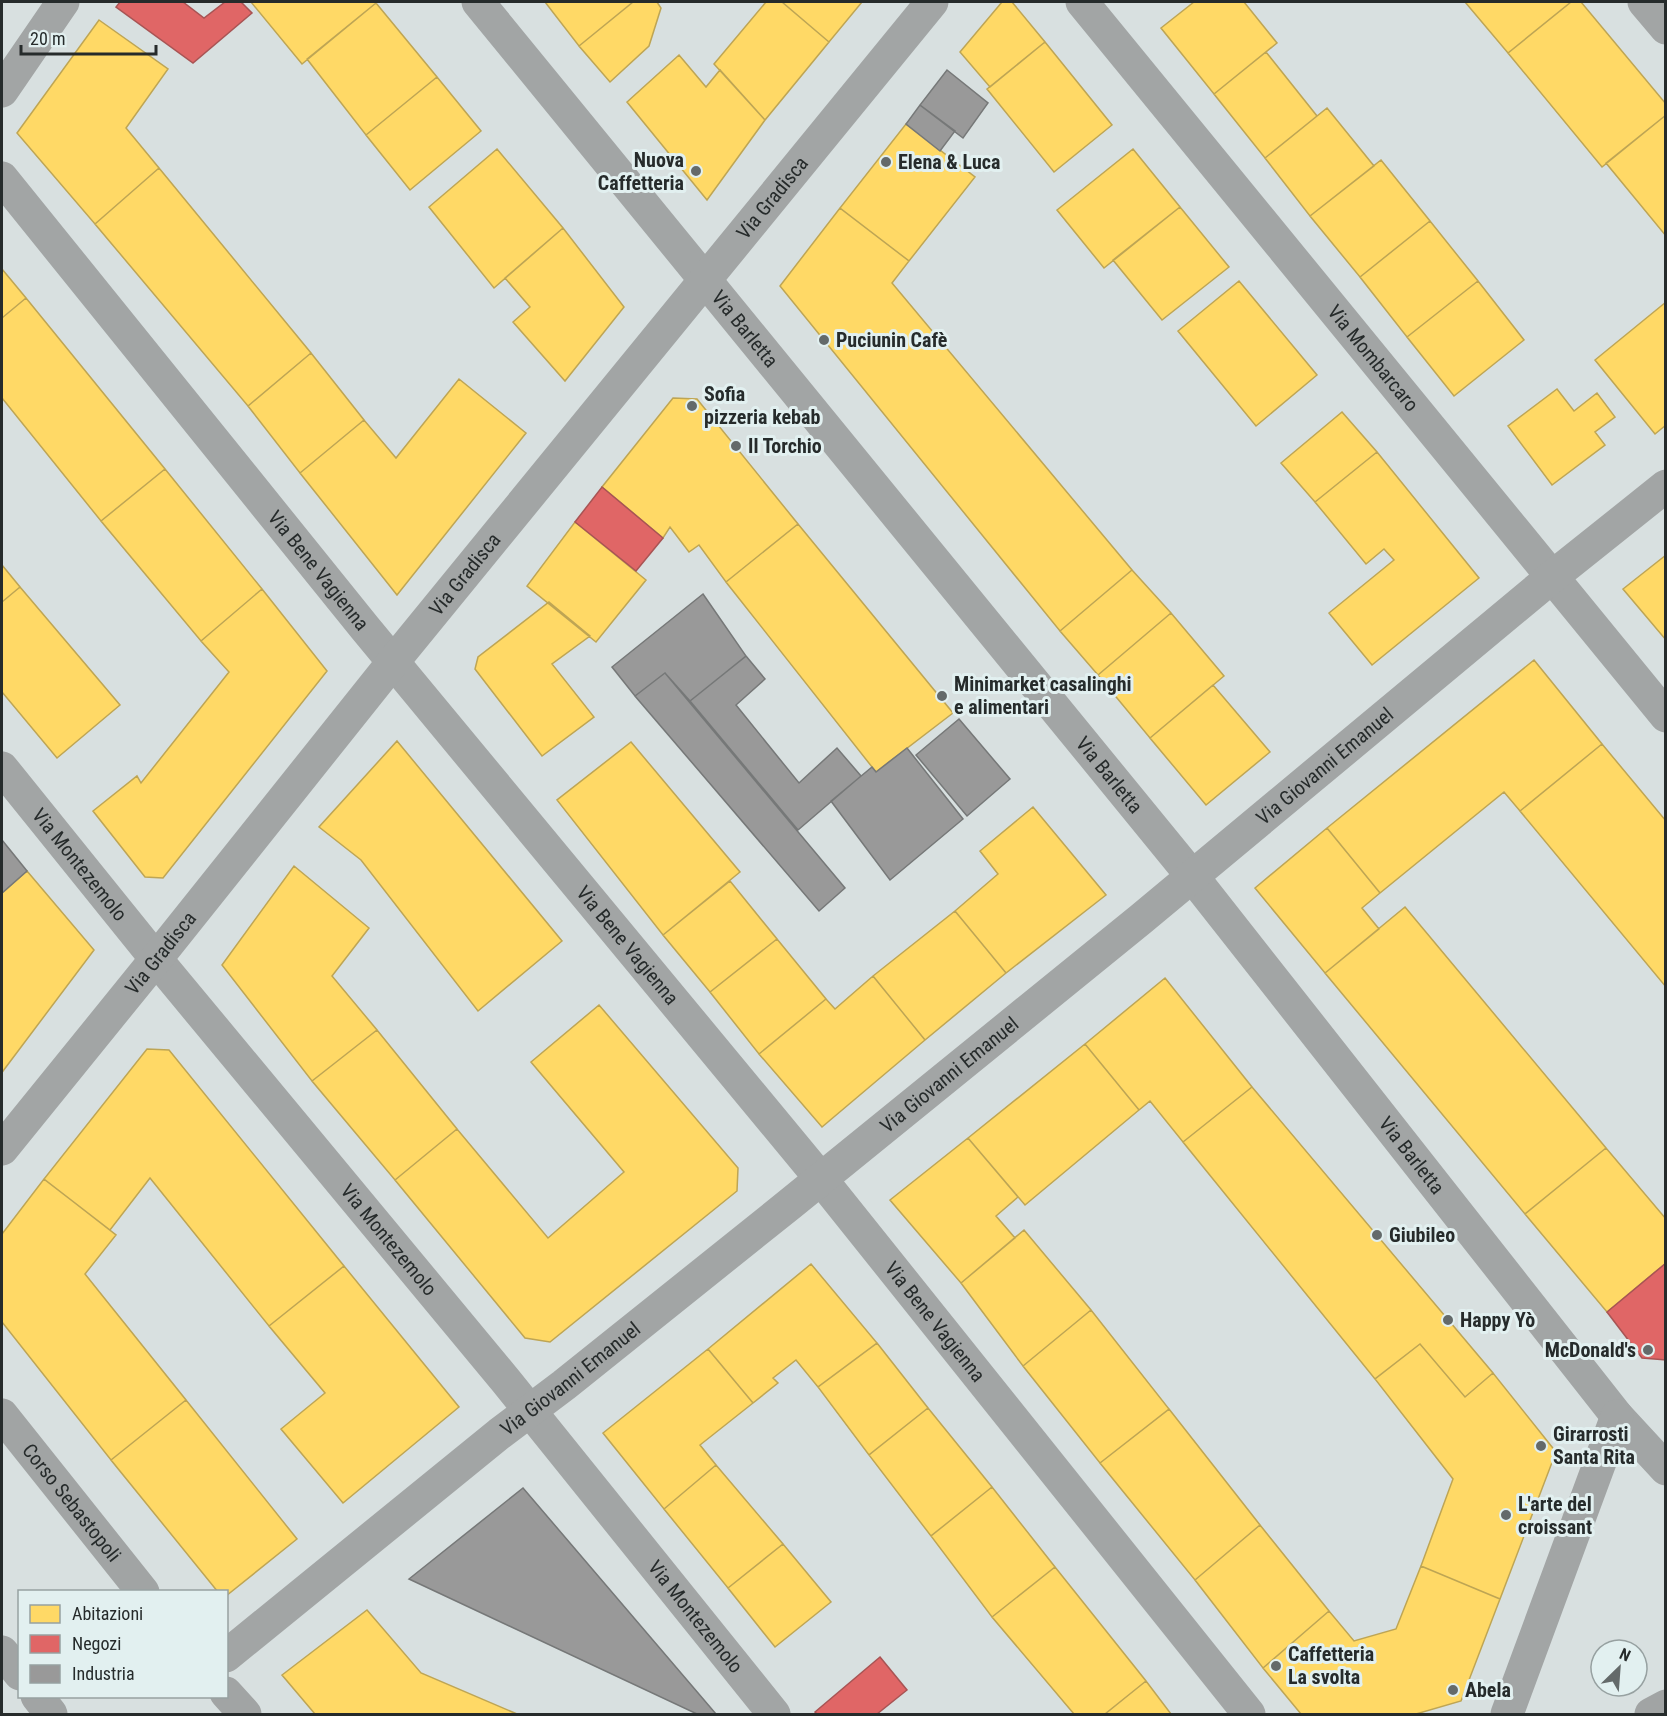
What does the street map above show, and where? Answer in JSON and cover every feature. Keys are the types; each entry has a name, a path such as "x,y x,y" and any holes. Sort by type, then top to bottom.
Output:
{"main road":[{"name":"Corso Sebastopoli","path":"2,1415 141,1590"},
{"path":"2,1652 18,1672"},
{"path":"228,1695 245,1714"},
{"path":"39,1698 51,1714"},
{"path":"1651,1714 1665,1706"}],"street":[{"path":"2,91 63,2"},
{"name":"Via Barletta","path":"478,2 1192,876 1617,1416 1665,1470"},
{"name":"Via Gradisca","path":"2,1149 393,662 932,2"},
{"name":"Via Mombarcaro","path":"1082,2 1665,716"},
{"path":"1644,2 1665,28"},
{"name":"Via Bene Vagienna","path":"2,178 393,662 821,1179 1249,1714"},
{"name":"Via Giovanni Emanuel","path":"228,1654 821,1179 1665,486"},
{"name":"Via Montezemolo","path":"2,768 156,959 530,1410 774,1714"},
{"path":"1507,1714 1617,1416"}],"building: Abitazioni":[{"path":"251,2 374,2 376,3 302,64"},
{"path":"545,2 633,2 579,46"},
{"path":"633,2 657,2 661,8 649,46 610,82 579,46"},
{"path":"766,2 782,2 829,42 765,120 714,64"},
{"path":"782,2 862,2 829,42"},
{"path":"1002,2 1012,2 1045,42 990,87 960,52"},
{"path":"1194,2 1244,2 1277,43 1214,94 1161,28"},
{"path":"1465,2 1571,2 1508,53"},
{"path":"1571,2 1581,2 1666,104 1666,115 1602,167 1508,53"},
{"path":"376,3 437,77 366,135 307,59"},
{"path":"99,20 168,69 126,128 159,168 95,224 17,133"},
{"path":"1045,42 1112,125 1054,172 987,89"},
{"path":"1266,52 1317,116 1265,158 1214,94"},
{"path":"679,55 706,87 720,70 765,120 707,200 627,102"},
{"path":"437,77 481,131 410,190 366,135"},
{"path":"1327,108 1374,166 1310,216 1265,158"},
{"path":"1666,115 1666,236 1606,163"},
{"path":"906,124 975,177 909,261 840,208"},
{"path":"497,149 563,228 494,288 429,207"},
{"path":"1133,149 1180,207 1104,268 1057,210"},
{"path":"1381,160 1430,221 1360,277 1310,216"},
{"path":"159,168 311,353 248,406 95,224"},
{"path":"1180,207 1229,267 1162,320 1113,260"},
{"path":"840,208 909,261 892,283 1132,570 1060,631 780,286"},
{"path":"1430,221 1478,281 1407,337 1360,277"},
{"path":"563,228 624,307 565,381 513,322 530,307 505,278"},
{"path":"2,269 26,298 2,318"},
{"path":"1239,281 1317,375 1256,426 1178,331"},
{"path":"1478,281 1524,340 1454,396 1407,337"},
{"path":"26,298 165,469 101,521 2,398 2,318"},
{"path":"1666,302 1666,425 1655,434 1595,360"},
{"path":"311,353 364,420 300,473 248,406"},
{"path":"459,379 526,433 397,595 300,473 364,420 396,458"},
{"path":"1557,389 1574,411 1597,393 1615,417 1595,432 1605,445 1552,485 1508,426"},
{"path":"673,398 697,399 798,524 726,582 699,545 689,552 670,527 663,538 602,487"},
{"path":"1342,412 1377,452 1315,502 1281,463"},
{"path":"1377,452 1479,578 1372,665 1329,613 1394,560 1384,549 1366,564 1315,502"},
{"path":"165,469 262,589 201,641 101,521"},
{"path":"575,522 646,580 596,642 527,586"},
{"path":"798,524 953,713 876,772 726,582"},
{"path":"1666,555 1666,640 1623,589"},
{"path":"2,565 20,587 2,602"},
{"path":"1132,570 1171,613 1098,675 1060,631"},
{"path":"20,587 120,705 57,758 2,692 2,602"},
{"path":"262,589 327,671 163,878 145,877 93,811 137,776 141,783 229,672 201,641"},
{"path":"549,602 590,636 552,664 594,717 542,756 475,669 478,657"},
{"path":"1171,613 1224,676 1150,738 1098,675"},
{"path":"1534,660 1602,744 1520,811 1504,792 1380,893 1327,828"},
{"path":"1213,685 1270,752 1206,805 1150,738"},
{"path":"397,741 562,941 478,1011 361,860 319,827"},
{"path":"631,742 740,872 663,935 557,800"},
{"path":"1602,744 1666,821 1666,987 1520,811"},
{"path":"1033,807 1106,895 1006,973 955,911 998,874 980,851"},
{"path":"1327,828 1380,893 1362,908 1379,929 1325,973 1255,888"},
{"path":"294,866 369,928 332,976 377,1030 312,1081 222,965"},
{"path":"27,871 94,950 3,1071 2,893"},
{"path":"730,881 777,939 710,992 663,935"},
{"path":"1405,907 1606,1148 1525,1214 1325,973"},
{"path":"955,911 1006,973 925,1040 873,976"},
{"path":"777,939 826,999 759,1054 710,992"},
{"path":"873,976 925,1040 822,1127 759,1054 826,999 835,1009"},
{"path":"1165,978 1252,1087 1183,1142 1150,1101 1139,1110 1085,1044"},
{"path":"599,1005 738,1168 737,1191 550,1342 525,1338 395,1180 457,1129 548,1238 624,1172 531,1062"},
{"path":"377,1030 457,1129 395,1180 312,1081"},
{"path":"1085,1044 1139,1110 1025,1205 968,1138"},
{"path":"147,1049 169,1050 344,1266 269,1326 150,1178 110,1230 44,1179"},
{"path":"1252,1087 1493,1373 1465,1397 1420,1344 1375,1379 1183,1142"},
{"path":"968,1138 1018,1197 996,1216 1015,1238 961,1283 890,1200"},
{"path":"1606,1148 1666,1219 1666,1263 1607,1312 1525,1214"},
{"path":"44,1179 116,1235 85,1274 186,1400 111,1460 2,1322 2,1234"},
{"path":"1024,1230 1091,1310 1023,1366 961,1283"},
{"path":"811,1264 877,1343 818,1387 796,1360 773,1378 778,1383 753,1403 708,1349"},
{"path":"344,1266 459,1407 343,1503 281,1429 325,1393 269,1326"},
{"path":"1091,1310 1169,1409 1100,1463 1023,1366"},
{"path":"877,1343 928,1408 869,1455 818,1387"},
{"path":"1420,1344 1465,1397 1493,1373 1556,1452 1500,1599 1421,1566 1453,1479 1375,1379"},
{"path":"708,1349 753,1403 700,1445 716,1465 664,1509 603,1433"},
{"path":"186,1400 297,1539 228,1594 228,1590 216,1590 111,1460"},
{"path":"928,1408 992,1487 931,1536 869,1455"},
{"path":"1169,1409 1260,1525 1195,1580 1100,1463"},
{"path":"716,1465 783,1544 728,1588 664,1509"},
{"path":"992,1487 1055,1567 992,1617 931,1536"},
{"path":"1260,1525 1329,1611 1263,1668 1195,1580"},
{"path":"783,1544 831,1602 775,1647 728,1588"},
{"path":"1421,1566 1500,1599 1461,1701 1416,1714 1301,1714 1263,1668 1329,1611 1354,1641 1396,1629"},
{"path":"1055,1567 1146,1681 1105,1714 1074,1714 992,1617"},
{"path":"367,1610 421,1673 517,1714 315,1714 282,1675"},
{"path":"1146,1681 1171,1714 1105,1714"}],"building: Negozi":[{"path":"120,2 183,2 204,18 225,2 241,2 252,13 193,63 116,7"},
{"path":"602,487 663,538 636,571 575,522"},
{"path":"1666,1263 1666,1360 1642,1358 1607,1312"},
{"path":"880,1657 907,1690 877,1714 817,1714 815,1712"}],"building: Industria":[{"path":"947,70 988,103 963,138 920,105"},
{"path":"920,105 955,131 940,151 906,124"},
{"path":"703,594 746,656 690,701 665,673 635,696 612,667"},
{"path":"746,656 765,679 736,705 799,783 837,748 861,776 798,830 690,701"},
{"path":"665,673 845,888 819,911 635,696"},
{"path":"959,719 1010,779 967,816 916,755"},
{"path":"907,748 963,819 890,880 831,801 872,767 876,772"},
{"path":"2,840 27,871 2,893"},
{"path":"523,1488 716,1714 697,1714 409,1579"}],"place":[{"name":"Elena & Luca","path":"886,162"},
{"name":"Nuova Caffetteria","path":"696,171"},
{"name":"Puciunin Cafè","path":"824,340"},
{"name":"Sofia pizzeria kebab","path":"692,406"},
{"name":"Il Torchio","path":"736,446"},
{"name":"Minimarket casalinghi e alimentari","path":"942,696"},
{"name":"Giubileo","path":"1377,1235"},
{"name":"Happy Yò","path":"1448,1320"},
{"name":"McDonald's","path":"1648,1350"},
{"name":"Girarrosti Santa Rita","path":"1541,1446"},
{"name":"L'arte del croissant","path":"1506,1515"},
{"name":"Caffetteria La svolta","path":"1276,1666"},
{"name":"Abela","path":"1453,1690"}]}
